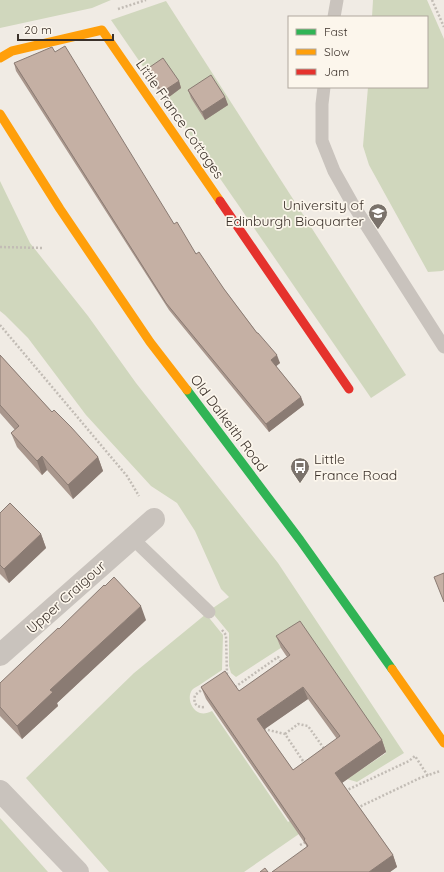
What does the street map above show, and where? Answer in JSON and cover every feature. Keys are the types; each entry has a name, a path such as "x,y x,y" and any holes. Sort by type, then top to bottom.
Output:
{"main road":[{"name":"Little France Cottages","path":"0,58 12,52 102,30 349,389"},
{"name":"Old Dalkeith Road","path":"0,114 60,209 150,342 300,540 444,743"}],"street":[{"name":"Upper Craigour","path":"0,655 154,519"},
{"path":"0,791 78,872"}],"lane":[{"path":"334,16 337,0"},
{"path":"324,88 322,104 322,141 334,171 444,347"},
{"path":"132,538 209,612"}],"path":[{"path":"432,0 444,27"},
{"path":"0,248 44,248"},
{"path":"0,326 127,476 154,519"},
{"path":"209,612 226,635 227,675 231,681"},
{"path":"238,691 235,687 278,657 285,667"},
{"path":"221,678 227,675"},
{"path":"205,707 201,708 197,706 194,699 198,691 210,685"},
{"path":"285,734 298,724 308,726 325,751"},
{"path":"264,729 285,734 305,764 312,764"},
{"path":"341,793 409,761 415,756 428,776"},
{"path":"356,808 420,778 444,770"},
{"path":"300,845 307,841"}],"green space":[{"path":"0,0 111,0 92,8 0,28"},
{"path":"373,0 427,0 444,39 444,270 442,271 428,272 369,165 363,146 368,88 428,88 428,16 372,16"},
{"path":"166,1 406,375 371,398 111,20"},
{"path":"0,181 30,243 88,316 136,383 278,563 404,753 357,782 347,779 386,753 304,633 236,677 231,673 229,666 229,633 210,610 229,597 221,589 195,531 177,503 151,486 86,415 28,338 0,311"},
{"path":"206,614 223,635 222,670 193,689 190,695 190,702 194,709 202,713 212,711 288,822 333,793 341,805 244,872 109,872 26,778 134,673"},
{"path":"0,818 48,872 0,872"}],"building":[{"path":"65,46 174,224 177,222 196,254 199,252 224,289 257,333 277,355 271,360 301,397 266,424 166,303 14,63 52,47 55,52"},
{"path":"163,58 179,81 162,92 147,69"},
{"path":"211,75 225,97 202,112 188,90"},
{"path":"0,355 52,412 54,410 98,457 68,485 42,456 37,461 11,433 19,426 0,405"},
{"path":"10,503 41,534 4,569 0,565 0,513"},
{"path":"444,573 444,602 434,577"},
{"path":"114,577 141,606 50,690 53,692 17,726 0,707 0,683"},
{"path":"300,621 382,740 335,773 393,855 369,872 272,872 308,846 304,840 305,839 201,687 225,671 239,691 290,655 276,636","holes":["303,687 340,736 293,770 257,719"]},
{"path":"265,868 268,872 260,872"}],"traffic: fast":[{"path":"187,390 300,540 392,669"}],"traffic: slow":[{"path":"0,58 12,51 102,30 220,201"},
{"path":"0,114 60,209 150,342 187,390"},
{"path":"392,669 444,743"}],"traffic: jam":[{"path":"220,201 349,389"}],"place":[{"name":"University of Edinburgh Bioquarter","path":"378,230"},
{"name":"Little France Road","path":"300,484"}]}
